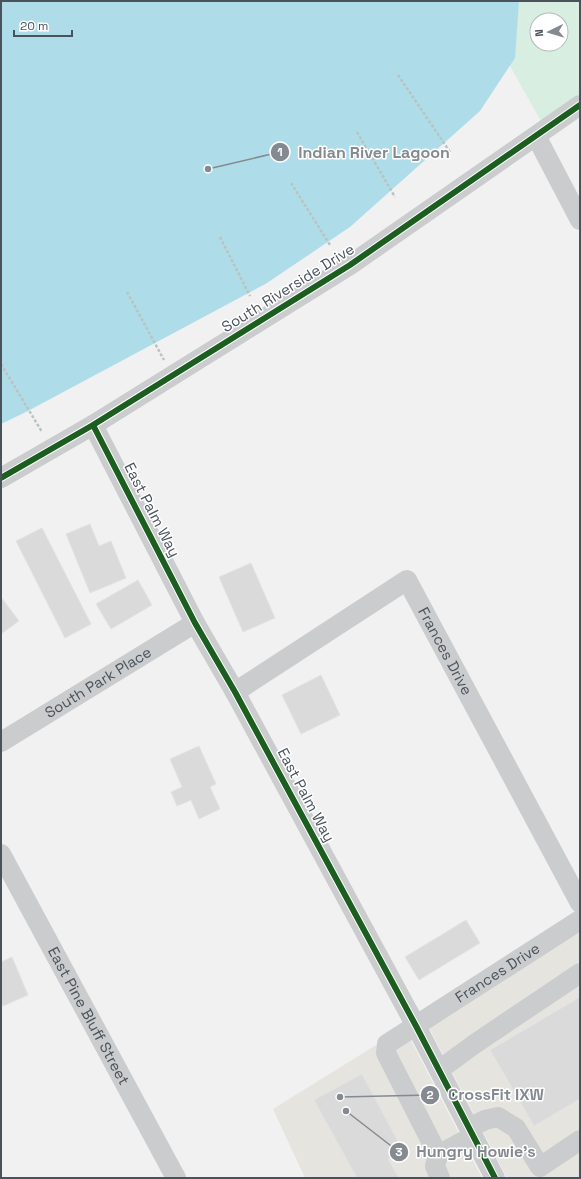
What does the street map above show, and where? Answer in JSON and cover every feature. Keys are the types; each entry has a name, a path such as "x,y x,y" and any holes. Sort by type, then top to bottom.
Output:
{"street":[{"name":"South Riverside Drive","path":"1,478 93,425 350,265 580,105"},
{"path":"536,136 580,220"},
{"name":"East Palm Way","path":"93,425 196,623 416,1026 495,1178"},
{"name":"Frances Drive","path":"235,692 407,580 580,903"},
{"name":"South Park Place","path":"1,742 196,623"},
{"name":"East Pine Bluff Street","path":"1,854 176,1178"},
{"name":"Frances Drive","path":"438,1155 386,1053 387,1044 580,920"},
{"path":"439,1070 580,973"},
{"path":"440,1178 435,1166 438,1155 471,1132 485,1120 498,1117 516,1128 540,1167 580,1140"}],"path":[{"path":"398,75 450,152"},
{"path":"356,132 395,197"},
{"path":"291,183 330,245"},
{"path":"220,237 250,296"},
{"path":"127,292 165,362"},
{"path":"1,364 44,436"}],"shaded area":[{"path":"580,932 580,1178 507,1178 425,1020"},
{"path":"402,1029 406,1031 482,1178 305,1178 273,1109"}],"green space":[{"path":"505,1 580,1 580,94 541,121 502,52"}],"water":[{"path":"1,1 519,1 515,58 480,111 350,227 267,283 1,424"}],"building":[{"path":"90,524 99,546 111,541 126,578 90,593 66,534"},
{"path":"42,528 91,624 65,638 16,541"},
{"path":"251,563 275,618 243,632 219,577"},
{"path":"138,580 152,605 111,629 96,604"},
{"path":"1,597 19,621 1,634"},
{"path":"321,675 340,715 301,734 282,695"},
{"path":"199,746 216,784 210,787 220,809 199,819 191,800 177,806 171,792 182,787 170,759"},
{"path":"466,920 480,943 419,980 405,957"},
{"path":"12,957 28,995 3,1006 1,1001 1,962"},
{"path":"580,997 580,1099 534,1126 490,1050"},
{"path":"362,1074 403,1151 388,1159 399,1178 357,1178 314,1100"}],"cycle path":[{"path":"1,478 93,425 350,265 580,105"},
{"path":"93,425 195,623 235,692 416,1026 495,1178"}],"place":[{"name":"Indian River Lagoon","path":"208,169"},
{"name":"CrossFit IXW","path":"340,1097"},
{"name":"Hungry Howie's","path":"346,1111"}]}
